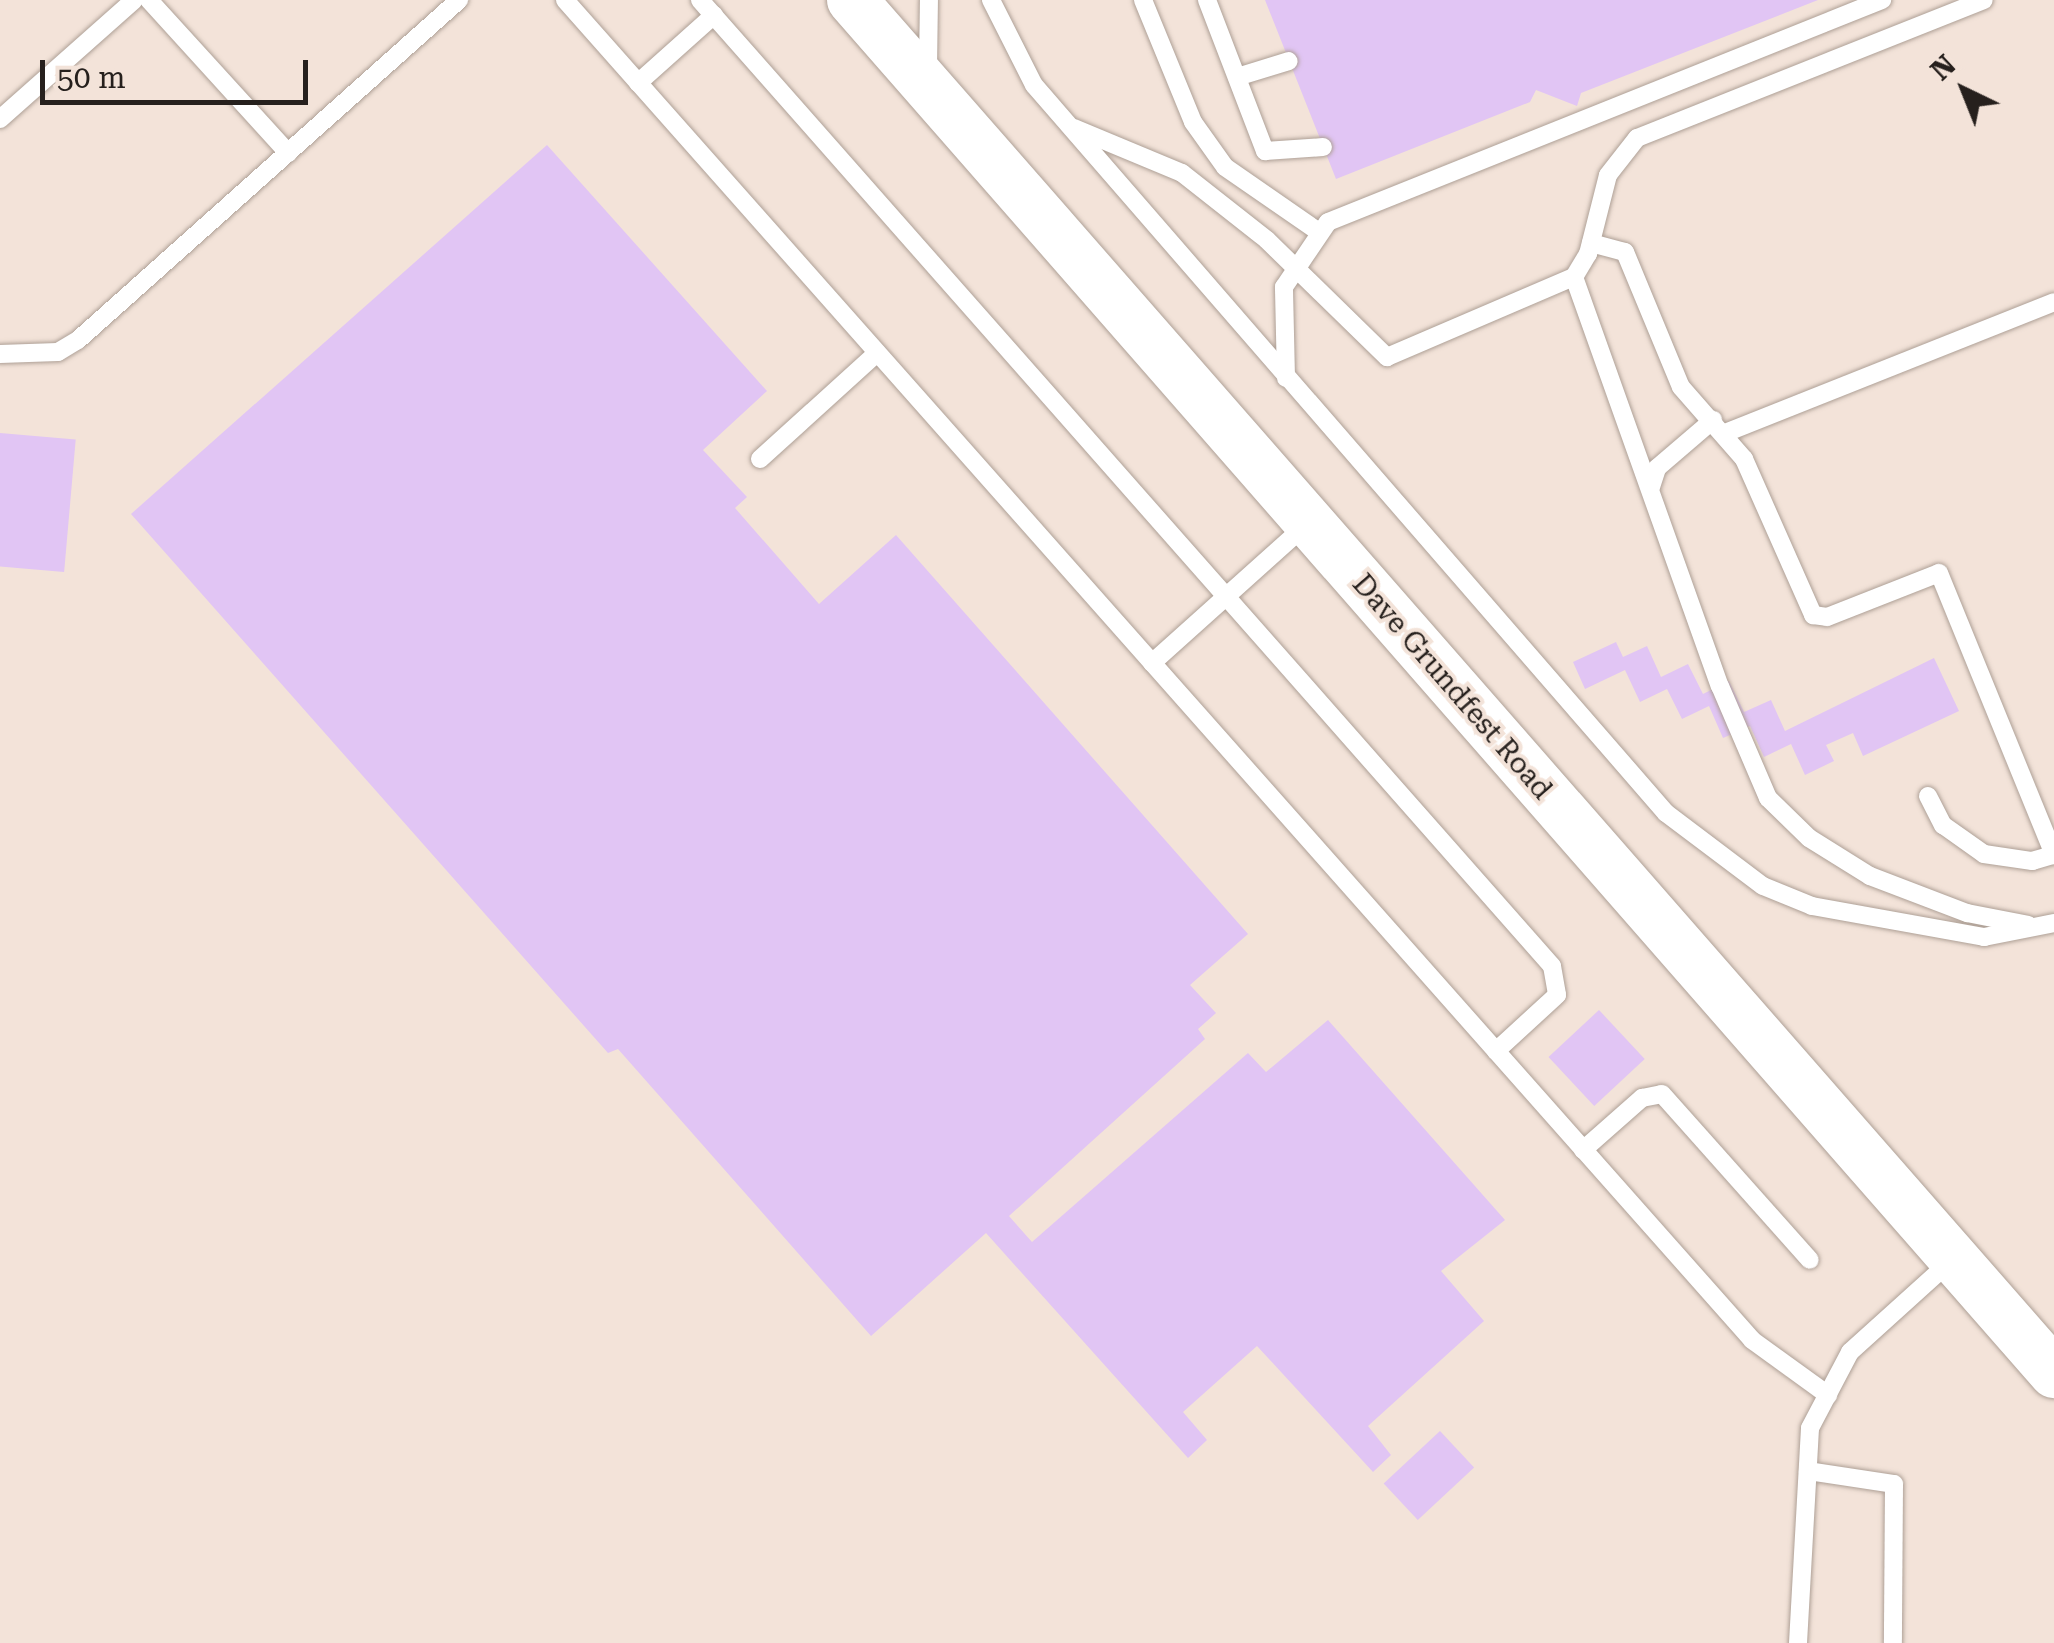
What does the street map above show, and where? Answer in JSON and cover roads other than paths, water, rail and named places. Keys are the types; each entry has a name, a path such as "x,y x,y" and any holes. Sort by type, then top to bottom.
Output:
{"street":[{"name":"Dave Grundfest Road","path":"866,7 932,93 2054,1373"}],"lane":[{"path":"0,119 134,0"},
{"path":"150,0 288,153"},
{"path":"0,354 58,352 78,340 459,0"},
{"path":"564,0 1762,1351 1828,1395"},
{"path":"700,0 1557,972 1557,995 1496,1051"},
{"path":"929,0 924,33 932,93"},
{"path":"992,0 1026,72 1069,126 1666,813 1716,855 1763,886 1864,918 1984,937 2046,925"},
{"path":"1143,0 1193,122 1226,167 1316,230"},
{"path":"1207,0 1265,151 1324,147"},
{"path":"1286,378 1282,311 1294,265 1316,230 1374,198 1444,178 1882,0"},
{"path":"1069,126 1182,172 1294,265 1388,357 1574,277 1590,243 1608,175 1638,138 1983,0"},
{"path":"638,83 714,15"},
{"path":"1237,77 1289,61"},
{"path":"1590,243 1625,252 1680,386 1719,426 1751,472 1813,615 1827,617 1938,572 2053,855 2032,861 1984,854 1943,825 1928,796"},
{"path":"1574,277 1738,732 1786,818 1870,876 1967,913 2046,925"},
{"path":"1651,487 1657,468 1719,426 2054,302"},
{"path":"760,459 877,352"},
{"path":"1152,664 1308,523"},
{"path":"1584,1150 1642,1098 1662,1094 1810,1260"},
{"path":"1798,1643 1810,1428 1850,1352 1953,1258"},
{"path":"1808,1471 1894,1484 1893,1643"}]}
